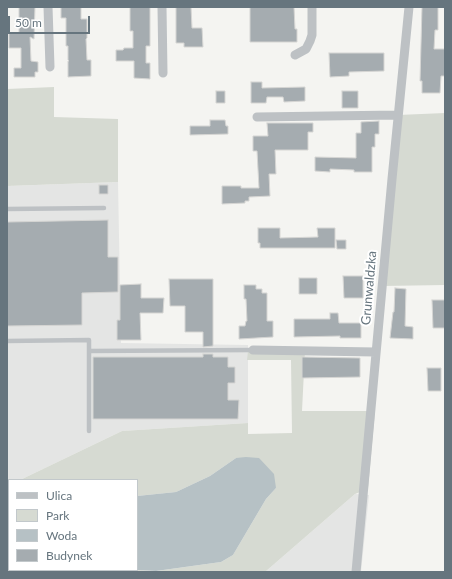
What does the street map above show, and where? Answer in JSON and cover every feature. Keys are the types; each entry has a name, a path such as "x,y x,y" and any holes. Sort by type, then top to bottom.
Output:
{"street":[{"path":"48,7 50,67"},
{"path":"162,7 162,73"},
{"path":"295,55 306,49 310,41 312,35 312,7"},
{"name":"Grunwaldzka","path":"356,572 409,7"},
{"path":"257,117 398,115"},
{"path":"253,350 376,352"}],"lane":[{"path":"7,209 104,208"},
{"path":"7,341 89,340 89,431"},
{"path":"89,351 253,350"}],"shaded area":[{"path":"118,182 121,343 248,345 248,423 122,431 22,479 8,479 7,486 7,186"},
{"path":"355,494 369,495 361,572 265,572"}],"green space":[{"path":"54,87 54,117 118,119 118,182 7,186 7,89"},
{"path":"445,113 445,285 382,286 398,115"},
{"path":"248,351 305,351 302,411 375,411 368,489 355,494 265,572 70,572 156,571 221,562 233,555 266,499 276,488 236,458 210,476 176,492 138,496 138,479 22,479 122,431 248,423 248,434 292,433 291,360 247,360"}],"water":[{"path":"236,458 259,458 274,474 276,488 266,499 233,555 221,562 156,571 138,570 138,496 176,492 210,476"},
{"path":"7,526 8,571 72,571 7,572"}],"building":[{"path":"19,7 35,7 34,39 30,37 31,61 38,62 38,72 35,72 35,77 14,77 14,68 21,68 21,48 9,48 9,33 19,33"},
{"path":"61,7 81,7 81,19 87,19 87,60 91,60 91,76 68,77 69,61 68,46 66,46 66,18 61,18"},
{"path":"130,7 150,7 150,46 146,46 146,63 150,63 150,79 134,78 134,61 116,61 116,50 133,48 133,31 130,31"},
{"path":"176,7 191,7 192,28 202,28 203,47 184,47 184,43 176,43"},
{"path":"250,7 294,7 297,42 250,42"},
{"path":"422,7 438,7 438,30 435,30 434,49 445,49 445,76 441,76 440,93 422,93 422,81 420,81"},
{"path":"329,53 384,53 384,71 349,72 349,76 330,77"},
{"path":"251,82 262,82 262,88 305,87 305,101 284,102 283,97 267,97 266,103 251,103"},
{"path":"216,91 225,91 225,103 216,103"},
{"path":"342,91 358,91 358,108 342,108"},
{"path":"210,120 225,120 226,126 228,126 228,134 190,135 190,126 210,126"},
{"path":"379,121 379,134 375,134 375,147 372,147 372,172 354,172 354,170 330,169 330,172 315,171 315,157 356,158 356,133 361,133 361,122"},
{"path":"267,123 313,123 313,132 308,132 308,150 275,150 276,174 269,174 270,196 249,197 249,201 245,201 245,203 222,204 222,186 259,188 257,151 253,151 253,136 268,136"},
{"path":"99,185 108,185 108,194 99,194"},
{"path":"108,220 108,257 118,257 118,292 82,293 82,325 7,326 7,222"},
{"path":"258,228 280,228 280,238 318,237 317,228 335,228 335,248 260,248 260,243 258,243"},
{"path":"336,240 346,240 346,249 337,249"},
{"path":"343,276 363,276 363,298 344,298"},
{"path":"299,278 317,278 317,294 299,294"},
{"path":"169,279 213,279 213,346 203,347 203,332 185,332 185,306 170,306"},
{"path":"141,284 141,298 164,298 163,313 140,313 141,340 117,340 117,320 120,320 120,285"},
{"path":"244,285 256,285 256,289 262,289 262,293 267,293 267,321 273,321 273,337 239,339 239,326 245,326 247,321"},
{"path":"395,288 406,289 405,326 413,327 413,339 390,338 394,312"},
{"path":"432,300 445,300 445,328 433,328"},
{"path":"330,313 338,313 339,323 361,323 361,338 340,338 340,336 294,337 294,319 330,319"},
{"path":"203,354 213,354 213,357 228,357 228,367 235,367 235,383 228,383 228,400 239,400 238,419 93,419 93,357 203,357"},
{"path":"302,357 360,358 360,377 302,378"},
{"path":"427,368 441,368 441,391 428,391"}]}
